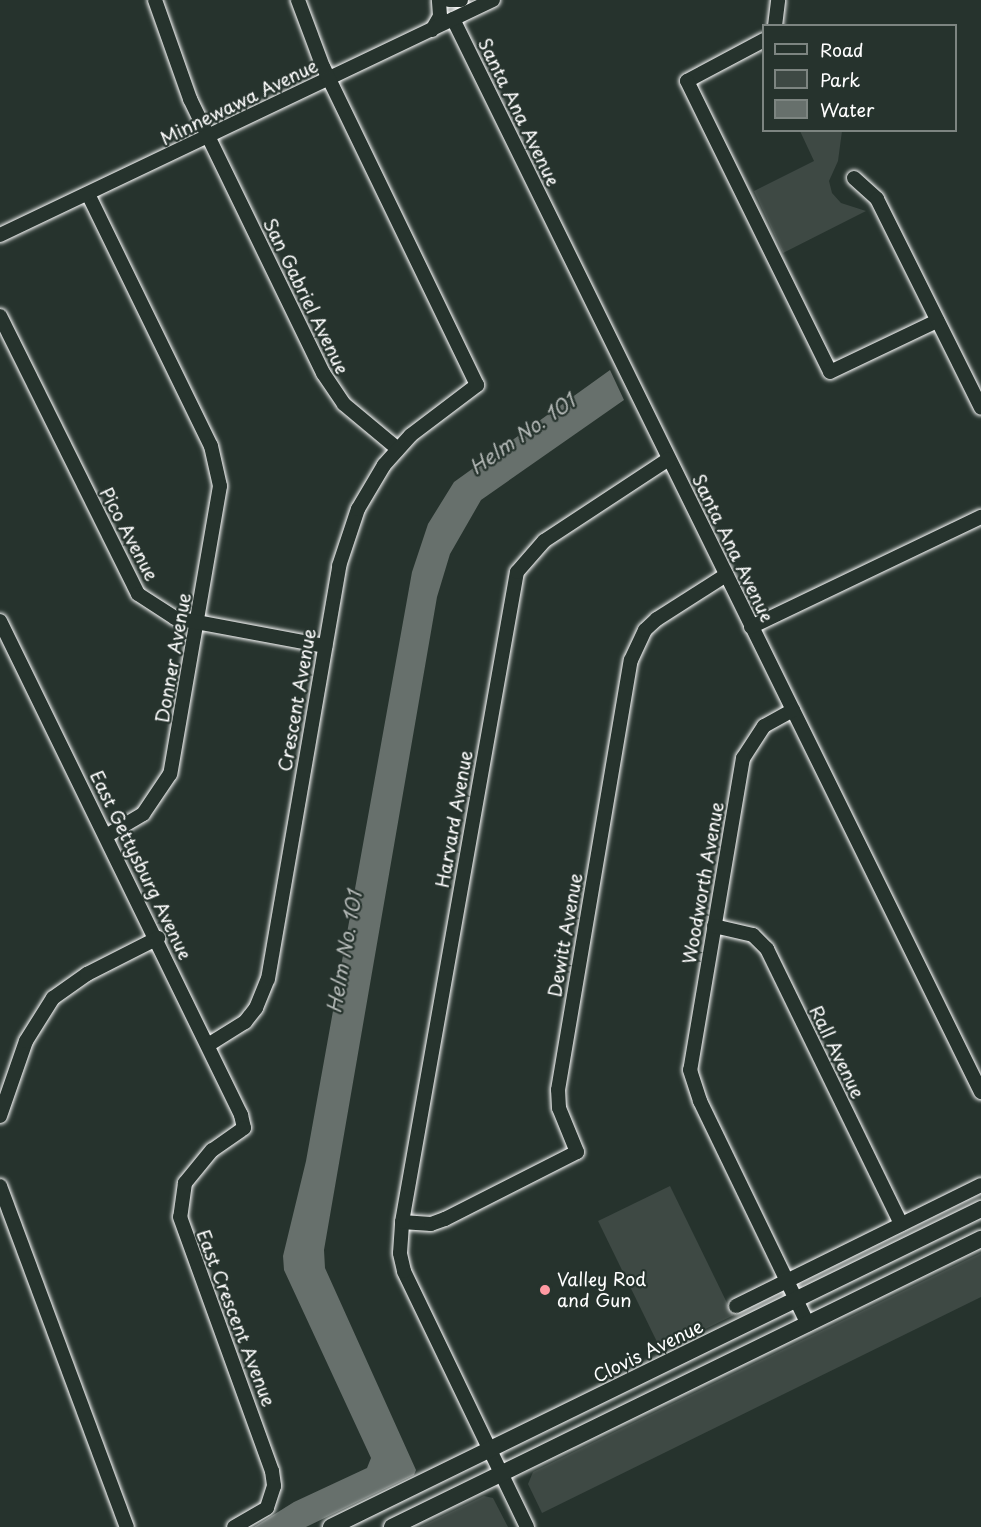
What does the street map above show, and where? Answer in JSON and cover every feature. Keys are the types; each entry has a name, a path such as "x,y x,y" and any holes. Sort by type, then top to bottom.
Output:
{"main road":[{"name":"Clovis Avenue","path":"331,1527 981,1209"},
{"path":"392,1527 981,1239"}],"street":[{"name":"San Gabriel Avenue","path":"155,0 190,99 332,388 358,417 398,449"},
{"path":"298,0 329,79"},
{"path":"432,30 440,16 439,0"},
{"path":"448,0 461,0"},
{"name":"Minnewawa Avenue","path":"0,235 494,0"},
{"path":"774,24 778,0"},
{"name":"Santa Ana Avenue","path":"453,19 981,1092"},
{"path":"759,43 687,81 830,372 937,321"},
{"name":"Crescent Avenue","path":"208,1045 245,1022 263,994 325,646 347,537 370,488 398,449 439,411 477,385 329,79"},
{"path":"854,178 877,199 981,408"},
{"name":"Donner Avenue","path":"88,194 216,458 220,499 170,774 143,814 106,836"},
{"name":"Pico Avenue","path":"0,315 130,581 143,599 162,613 197,623 325,646"},
{"name":"Harvard Avenue","path":"490,1450 401,1261 402,1222 517,572 544,541 669,459"},
{"path":"751,627 981,517"},
{"name":"Dewitt Avenue","path":"402,1222 431,1224 445,1219 577,1152 559,1108 558,1081 631,660 636,645 657,619 726,575"},
{"name":"East Gettysburg Avenue","path":"0,621 158,939 244,1128"},
{"name":"Woodworth Avenue","path":"787,1280 693,1084 692,1055 743,758 764,726 792,710"},
{"name":"Rall Avenue","path":"714,926 753,935 766,949 901,1224"},
{"path":"0,1116 26,1041 53,998 87,974 158,939"},
{"name":"East Crescent Avenue","path":"234,1527 267,1508 274,1486 272,1471 180,1217 185,1183 196,1165 244,1128"},
{"path":"736,1306 981,1185"},
{"path":"0,1186 128,1527"},
{"path":"787,1280 808,1324"},
{"path":"490,1450 528,1527"}],"green space":[{"path":"800,132 842,132 838,161 829,181 832,193 841,203 866,211 783,253 754,191 814,161"},
{"path":"670,1186 733,1315 661,1350 598,1221"},
{"path":"981,1253 981,1297 542,1513 528,1484 533,1472"},
{"path":"484,1496 493,1498 508,1527 420,1527"}],"water":[{"name":"Helm No. 101","path":"610,370 624,400 481,500 450,554 437,597 324,1250 325,1268 416,1470 414,1475 306,1527 254,1527 294,1502 367,1468 371,1458 284,1270 283,1256 306,1161 412,572 428,524 454,482"}],"place":[{"name":"Valley Rod and Gun","path":"545,1290"}]}
